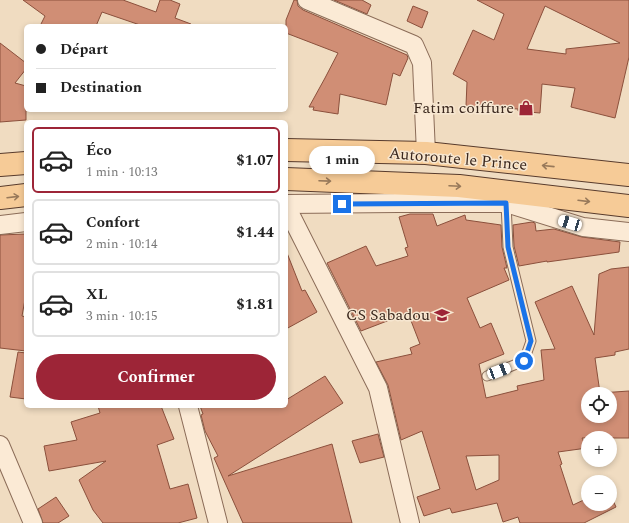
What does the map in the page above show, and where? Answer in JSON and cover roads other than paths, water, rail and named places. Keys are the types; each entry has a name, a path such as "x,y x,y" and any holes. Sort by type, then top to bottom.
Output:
{"main road":[{"name":"Autoroute le Prince","path":"288,150 426,153 629,175"},
{"path":"0,165 24,163"},
{"name":"Autoroute le Prince","path":"288,179 459,186 629,206"},
{"path":"0,198 24,195"}],"street":[{"path":"307,0 414,45 422,63 426,153"},
{"path":"288,205 506,203 583,227 629,232"},
{"path":"288,209 378,388 410,523"},
{"path":"0,225 24,222"},
{"path":"189,408 218,523"},
{"path":"0,445 33,523"}],"lane":[{"path":"486,376 524,361 531,341 508,247 506,203"}],"place":[{"name":"Fatim coiffure","path":"526,108"},
{"name":"CS Sabadou","path":"442,315"}]}
